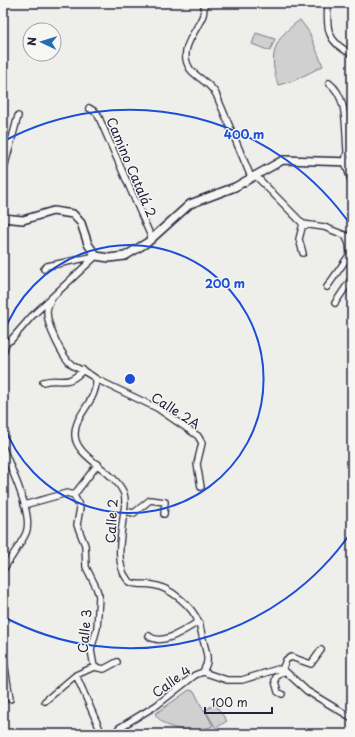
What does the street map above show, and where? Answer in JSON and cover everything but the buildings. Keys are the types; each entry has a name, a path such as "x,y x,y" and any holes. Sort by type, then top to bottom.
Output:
{"street":[{"path":"204,3 204,14 188,42 186,60 191,69 211,85 253,176 303,224 324,227 352,238"},
{"path":"328,3 327,18 332,40 340,48 352,54"},
{"path":"329,83 339,93 344,112 348,162 352,183"},
{"name":"Camino Catalá 2","path":"89,108 97,113 152,239"},
{"path":"3,172 18,116"},
{"path":"347,150 352,127"},
{"path":"44,269 47,266 96,256 109,258 125,256 152,239 190,204 235,187 284,160 348,162"},
{"path":"3,218 23,220 53,211 73,214 81,223 88,244 96,256"},
{"path":"303,224 299,239 303,253"},
{"path":"327,287 350,254 349,244 345,235"},
{"path":"3,353 6,343 11,340 32,316 96,256"},
{"path":"335,303 352,278"},
{"path":"52,298 48,306 48,320 66,359 96,380"},
{"path":"43,382 51,380 68,382 74,379 83,370"},
{"name":"Calle 2","path":"96,380 97,386 93,397 78,422 74,435 81,450 112,476 123,491 125,497 120,560 123,573 129,581 133,583 154,585 172,594 186,605 198,622 207,661 203,672"},
{"name":"Calle 2A","path":"96,380 157,408 198,436 202,443 197,464 201,487"},
{"path":"3,448 24,505 28,522 27,532 3,570"},
{"path":"24,505 67,493 74,495 98,464"},
{"name":"Calle 3","path":"45,701 76,675 94,667 91,650 97,628 99,596 86,568 85,545 77,525 80,508 74,495"},
{"path":"124,511 134,513 150,500 165,502 164,514"},
{"path":"148,636 152,639 163,640 198,622"},
{"path":"282,694 278,692 275,681 276,677 284,671 286,660 291,657 311,664 321,650"},
{"path":"3,655 10,699"},
{"path":"94,667 104,669 117,662"},
{"name":"Calle 4","path":"114,734 119,728 157,705 195,675 203,672 227,680 242,680 278,669 284,671"},
{"path":"284,671 307,691 352,718"},
{"path":"76,675 102,734"}],"shaded area":[{"path":"300,20 309,32 323,66 293,81 278,85 274,65 276,48 284,34"},
{"path":"256,33 275,39 270,51 252,44"},
{"path":"189,690 194,691 204,711 215,704 227,721 216,728 206,712 213,726 197,730 181,730 166,725 160,720 155,714"}]}
